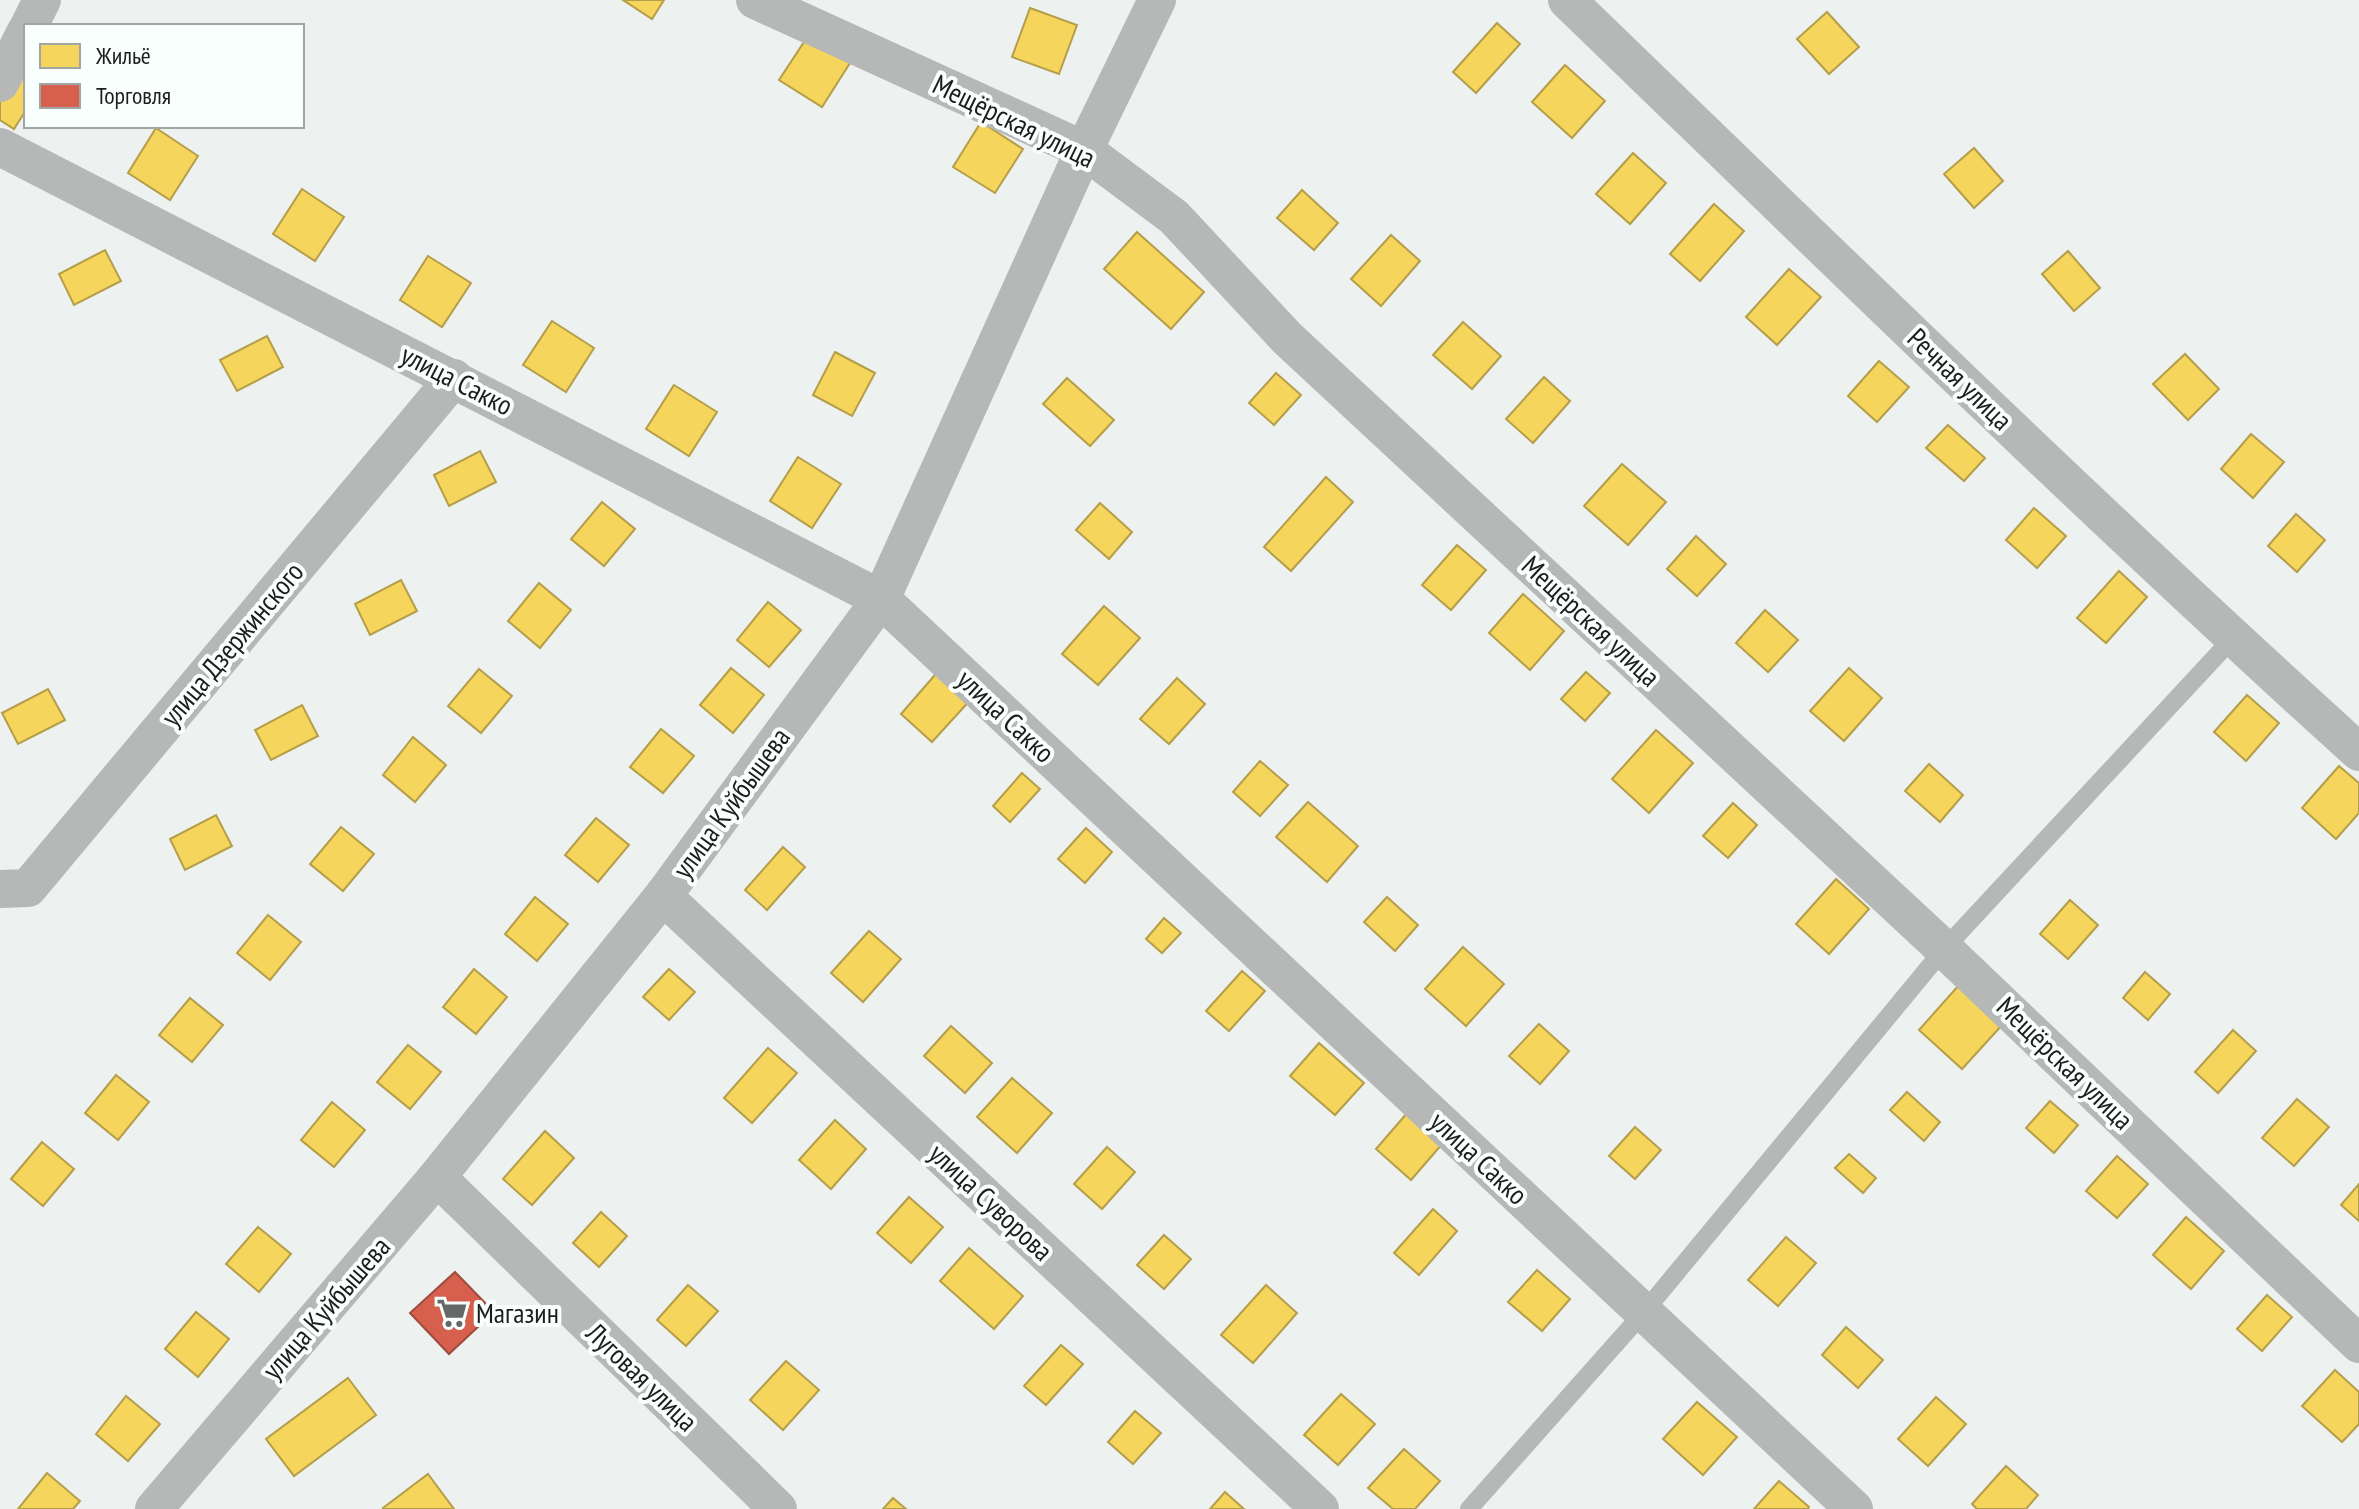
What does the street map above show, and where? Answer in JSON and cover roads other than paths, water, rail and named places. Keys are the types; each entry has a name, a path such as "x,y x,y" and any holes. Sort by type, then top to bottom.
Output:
{"street":[{"path":"30,24 42,0"},
{"name":"Мещёрская улица","path":"755,0 1084,150 1174,217 1287,338 1944,949 2359,1344"},
{"name":"улица Куйбышева","path":"154,1509 437,1177 663,896 881,599 1084,150 1157,0"},
{"name":"Речная улица","path":"1567,0 2233,638 2359,752"},
{"path":"0,83 24,35"},
{"name":"улица Сакко","path":"0,147 881,599 1854,1509"},
{"name":"улица Дзержинского","path":"0,889 28,888 454,378"},
{"name":"улица Суворова","path":"663,896 1320,1509"},
{"name":"Луговая улица","path":"437,1177 778,1509"}],"lane":[{"path":"1469,1509 1644,1312 1944,949 2233,638"}],"place":[{"name":"Магазин","path":"452,1313"}]}
